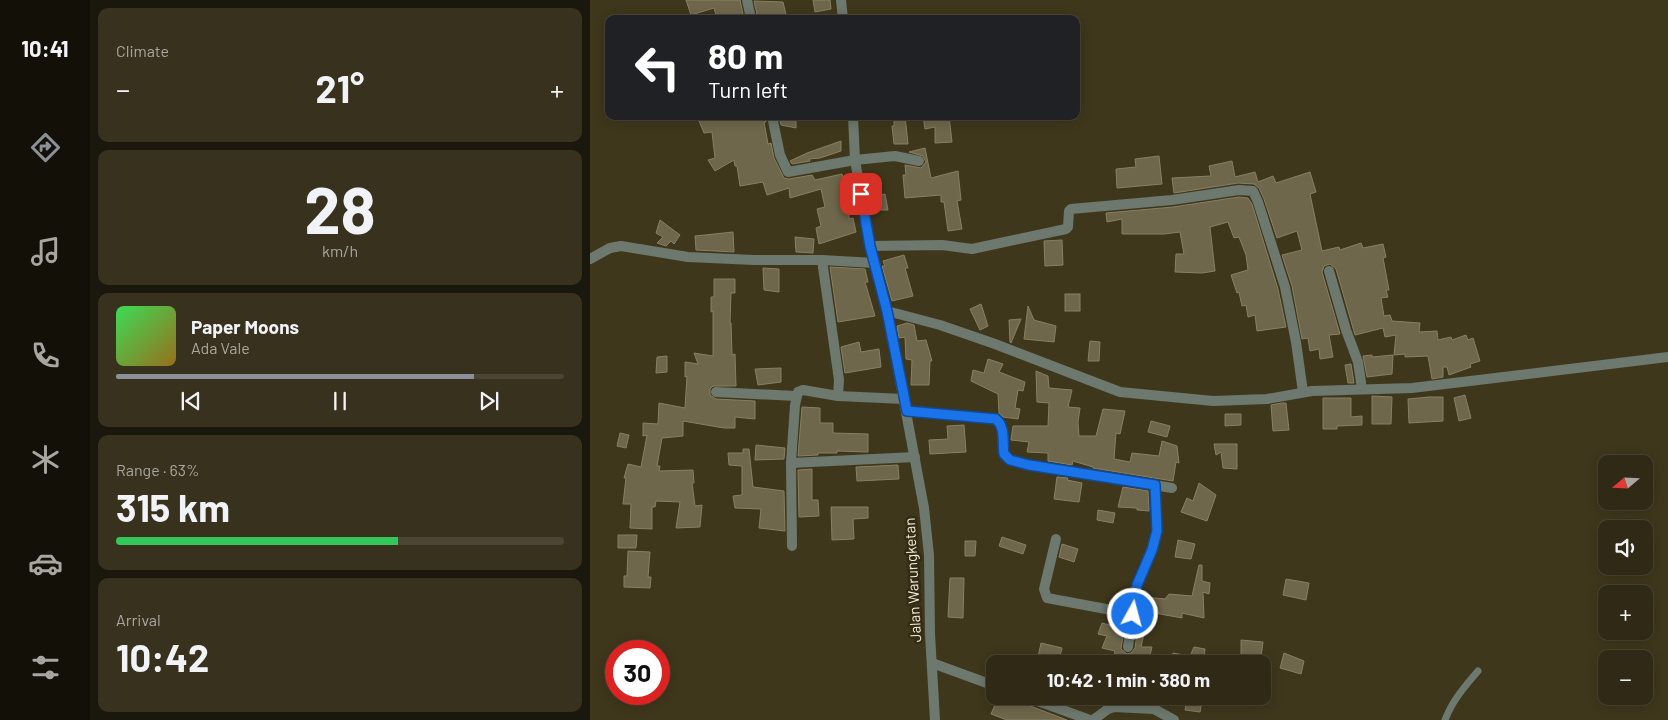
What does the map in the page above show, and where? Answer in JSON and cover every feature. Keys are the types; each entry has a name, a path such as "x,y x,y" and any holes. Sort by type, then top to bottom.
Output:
{"street":[{"path":"747,0 750,15"},
{"path":"842,0 843,15"},
{"path":"773,120 780,155 788,172 855,160 895,156 919,160"},
{"name":"Jalan Warungketan","path":"853,120 855,160 870,246 887,311 924,508 929,555 935,720"},
{"path":"870,246 936,245 972,249 1066,229 1071,209 1172,200 1239,190 1253,191 1285,288 1296,342 1303,392"},
{"path":"590,259 610,248 621,246 688,257 874,263"},
{"path":"822,260 839,380 838,396"},
{"path":"1329,271 1346,330 1358,362 1362,389"},
{"path":"887,311 949,328 1120,392 1213,401 1267,399 1303,392 1412,388 1668,357"},
{"path":"792,546 791,463 796,396 798,392 803,390 838,396 904,399"},
{"path":"716,392 796,396"},
{"path":"907,411 996,419 1002,428 1004,454 1010,460 1029,465 1172,488"},
{"path":"791,463 915,457"},
{"path":"1128,647 1137,585 1152,550 1157,531 1155,485"},
{"path":"1056,539 1044,589 1047,598 1133,614"},
{"path":"932,663 986,683"},
{"path":"1049,705 1091,720 1114,707 1154,709 1174,720"}],"lane":[{"path":"1445,720 1450,708 1478,671"}],"building":[{"path":"686,0 740,0 743,15 716,15 714,8 691,15"},
{"path":"813,0 830,0 831,9 815,12"},
{"path":"754,1 783,2 786,15 757,15"},
{"path":"699,120 766,120 766,122 764,122 768,144 771,143 774,158 784,178 789,179 812,175 815,180 842,174 848,196 849,219 853,218 856,232 819,244 816,228 821,226 817,209 825,207 821,189 790,198 789,188 767,195 763,182 740,186 737,166 735,166 734,160 715,171 708,160 715,158 712,132 704,133"},
{"path":"780,120 796,120 796,128 781,125"},
{"path":"894,120 905,120 908,144 894,144 892,126 894,126"},
{"path":"924,120 949,120 952,142 935,143 935,127 925,129"},
{"path":"841,141 841,151 820,158 809,159 810,161 792,164 790,161 807,153"},
{"path":"925,148 931,178 958,171 961,200 957,201 962,229 948,231 944,202 941,202 941,195 905,198 903,175 906,175 905,165 921,168 926,162 923,156 909,152"},
{"path":"1159,156 1162,184 1117,188 1116,169 1136,167 1135,159"},
{"path":"1232,161 1235,177 1255,172 1258,182 1273,176 1276,183 1310,172 1316,192 1310,194 1322,251 1339,247 1340,250 1361,243 1363,248 1383,244 1386,257 1383,258 1389,290 1386,290 1388,297 1381,298 1384,316 1390,315 1392,321 1420,323 1419,332 1437,331 1438,340 1451,337 1452,340 1466,335 1468,340 1473,338 1480,361 1470,364 1471,367 1449,375 1447,367 1443,367 1443,377 1432,379 1428,356 1405,357 1405,354 1394,355 1396,335 1385,337 1383,328 1355,335 1336,269 1330,264 1324,266 1322,272 1340,334 1329,335 1333,357 1320,359 1319,349 1310,351 1308,338 1302,339 1292,286 1282,255 1302,250 1297,231 1277,238 1264,199 1259,188 1254,184 1238,183 1174,193 1172,178 1211,176 1209,166"},
{"path":"885,194 888,210 871,210 868,197"},
{"path":"1239,197 1248,198 1252,204 1278,289 1286,327 1257,331 1255,315 1248,317 1246,305 1242,306 1239,292 1237,293 1231,275 1248,270 1246,255 1239,237 1234,238 1228,222 1210,227 1215,271 1202,273 1175,272 1176,254 1184,254 1180,232 1122,234 1122,219 1107,222 1106,213 1173,207"},
{"path":"660,220 680,235 674,244 671,241 666,246 657,243 663,237 656,233"},
{"path":"733,232 734,252 696,250 695,236"},
{"path":"795,237 814,239 813,253 796,252"},
{"path":"1062,240 1063,265 1045,266 1044,241"},
{"path":"904,255 908,268 905,268 913,296 892,301 882,266 885,266 883,261"},
{"path":"830,267 865,269 868,282 865,282 875,316 838,322"},
{"path":"763,268 779,269 779,292 764,290"},
{"path":"714,279 735,279 735,293 731,293 730,323 732,355 735,354 736,386 713,386 710,389 710,395 716,399 755,401 755,419 735,417 735,428 683,421 683,436 662,438 657,466 660,466 659,471 693,470 694,483 692,483 695,506 702,505 700,527 676,528 680,502 656,501 655,507 652,507 652,529 630,528 631,504 623,504 626,478 624,478 628,464 641,467 647,435 643,436 643,423 658,424 659,403 685,408 687,376 685,377 685,362 698,364 694,353 713,356 713,311 711,312 711,297 714,297"},
{"path":"1065,294 1080,294 1080,311 1065,311"},
{"path":"981,304 988,326 980,330 970,309"},
{"path":"1028,306 1034,320 1056,326 1054,342 1024,339"},
{"path":"1021,319 1011,343 1009,320"},
{"path":"907,323 914,325 917,341 926,340 932,361 930,361 929,385 911,385 912,360 906,359 905,337 899,338 897,326"},
{"path":"1090,341 1100,342 1099,361 1088,361"},
{"path":"859,342 861,352 879,349 881,367 845,373 841,347"},
{"path":"1372,355 1372,357 1393,355 1392,374 1367,377 1363,356"},
{"path":"667,356 667,372 656,373 657,357"},
{"path":"988,359 1003,364 999,372 1025,382 1023,391 1018,390 1015,408 1020,409 1018,419 1003,417 999,413 998,394 971,381 973,370 984,373"},
{"path":"1351,364 1354,383 1348,383 1345,365"},
{"path":"781,368 781,382 758,385 755,369"},
{"path":"1036,371 1048,376 1049,388 1072,390 1068,407 1080,408 1079,436 1096,436 1103,409 1125,411 1120,434 1116,433 1114,459 1130,462 1132,453 1159,456 1162,441 1177,446 1179,463 1176,462 1173,481 1093,468 1073,461 1072,465 1048,461 1048,453 1027,452 1029,442 1011,440 1013,426 1048,426 1049,403 1037,402"},
{"path":"1465,395 1471,418 1459,421 1454,398"},
{"path":"1372,396 1392,397 1391,424 1372,424"},
{"path":"1443,397 1443,421 1409,423 1408,399"},
{"path":"1323,398 1351,398 1351,417 1362,416 1362,425 1337,426 1337,429 1323,429"},
{"path":"1286,403 1289,430 1273,431 1271,405"},
{"path":"802,407 820,408 820,423 833,423 833,433 868,434 868,452 837,451 837,453 798,456"},
{"path":"1225,414 1241,414 1241,425 1225,426"},
{"path":"1151,421 1170,426 1167,437 1148,432"},
{"path":"964,425 966,452 930,454 929,440 948,439 947,426"},
{"path":"620,433 629,435 626,448 617,446"},
{"path":"1214,444 1237,444 1237,469 1223,468 1221,452 1216,455"},
{"path":"756,445 785,448 784,459 755,460"},
{"path":"743,449 749,449 753,487 784,491 785,531 759,528 761,509 735,508 733,496 742,495 742,466 729,465 728,453 743,453"},
{"path":"898,465 899,479 857,481 856,467"},
{"path":"812,469 812,500 818,500 819,516 799,517 798,470"},
{"path":"1057,477 1068,478 1067,480 1082,483 1079,502 1054,499"},
{"path":"1199,483 1216,495 1207,521 1181,512 1187,498 1193,501"},
{"path":"1123,487 1148,491 1149,511 1118,507"},
{"path":"831,507 868,507 868,518 853,519 854,539 832,540"},
{"path":"1098,510 1115,513 1113,523 1097,520"},
{"path":"618,535 637,535 636,548 618,548"},
{"path":"1002,537 1026,545 1023,554 999,546"},
{"path":"1178,540 1195,544 1191,559 1175,557"},
{"path":"965,541 976,541 975,556 965,556"},
{"path":"1062,544 1078,549 1074,562 1059,557"},
{"path":"628,551 650,552 648,577 651,577 650,588 624,587 624,576 627,576"},
{"path":"1199,565 1202,565 1202,581 1210,583 1209,594 1203,592 1204,618 1182,613 1182,618 1149,612 1141,647 1152,647 1150,655 1114,655 1115,651 1102,648 1107,636 1098,634 1102,623 1124,629 1121,649 1127,654 1131,653 1135,648 1140,611 1144,597 1165,599 1169,594 1192,596"},
{"path":"950,578 964,578 963,618 948,617"},
{"path":"1286,579 1309,583 1306,600 1283,595"},
{"path":"1241,640 1263,642 1261,655 1241,654"},
{"path":"1041,643 1062,648 1060,655 1038,655"},
{"path":"1194,647 1205,649 1204,655 1190,655"},
{"path":"1284,653 1304,661 1301,674 1280,668"},
{"path":"995,705 1028,705 1067,720 1007,720 991,714"},
{"path":"1186,705 1201,705 1200,712 1185,710"}],"route":[{"path":"861,194 870,246 887,311 907,411 996,419 1002,428 1004,454 1010,460 1029,465 1155,485 1157,531 1155,542 1137,585 1133,614"}]}
